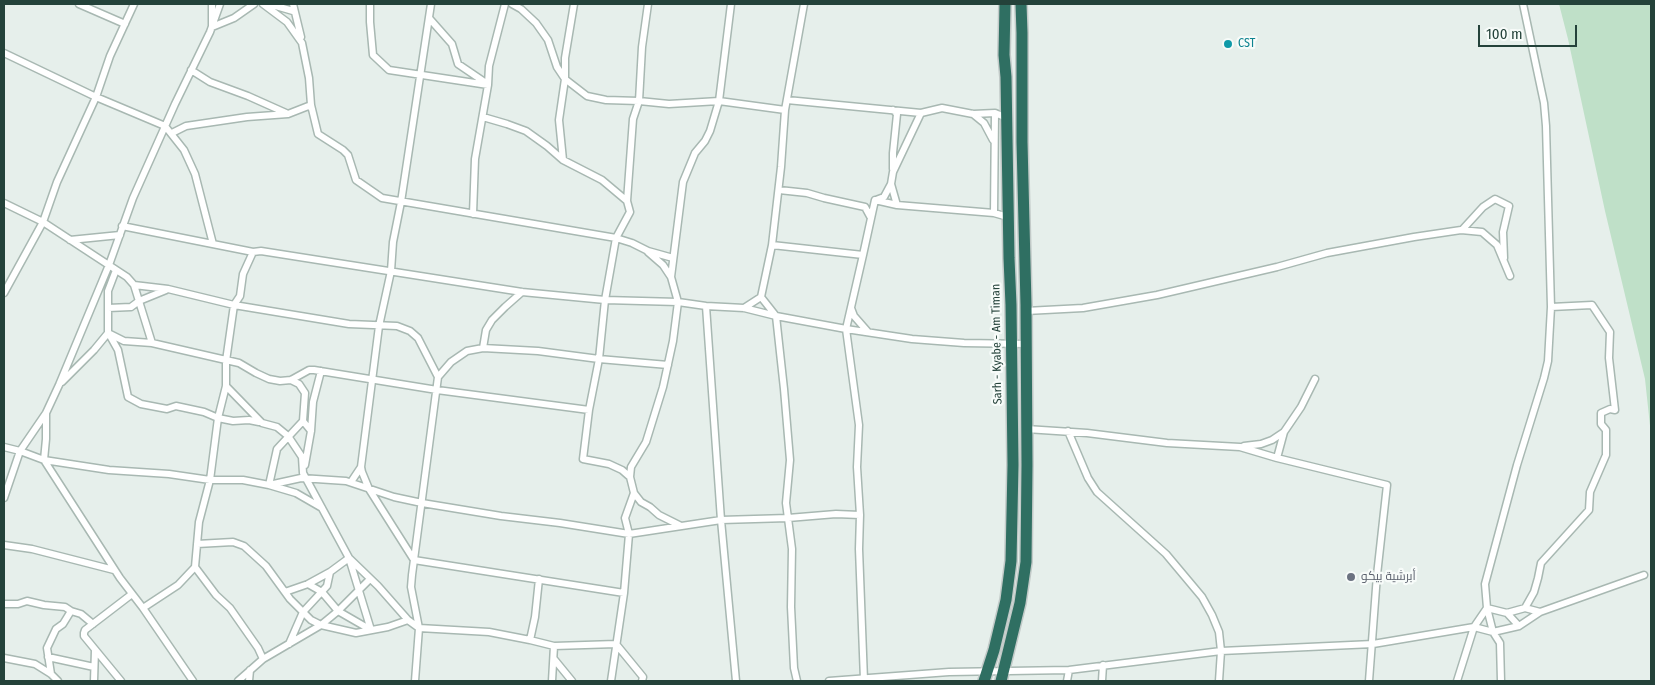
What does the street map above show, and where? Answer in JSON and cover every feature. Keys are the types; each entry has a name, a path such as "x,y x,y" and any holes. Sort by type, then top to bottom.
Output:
{"highway":[{"name":"Sarh - Kyabe - Am Timan","path":"985,676 994,650 1006,600 1011,561 1013,465 1007,118 1004,55 1005,4"},
{"path":"1002,677 1020,602 1026,562 1026,311 1020,4"}],"street":[{"path":"79,4 125,24"},
{"path":"4,293 6,281 42,222 57,182 96,97 110,56 134,4"},
{"path":"212,4 212,27"},
{"path":"4,498 20,451 46,412 59,384 109,265 132,198 212,27 220,4"},
{"path":"212,27 234,18 254,4"},
{"path":"263,4 287,22 302,43"},
{"path":"269,4 293,7 309,78 311,105 318,134 343,150 348,155 356,180 382,198 616,238 648,251 673,258"},
{"path":"370,4 373,55 389,70 488,85"},
{"path":"351,482 361,467 374,378 379,326 391,271 393,242 401,202 430,4"},
{"path":"473,214 475,159 488,85 488,66 505,4"},
{"path":"512,4 521,9 536,23 548,40 557,67 564,79 587,96 606,100 670,104 719,101 785,110"},
{"path":"563,160 559,120 565,58 574,4"},
{"path":"630,477 622,470 609,464 583,459 605,300 616,238 630,212 627,201 633,120 639,101 642,47 648,4"},
{"path":"671,277 683,182 695,153 707,136 719,101 731,4"},
{"path":"744,308 761,297 772,244 786,100 804,4"},
{"path":"1501,681 1500,643 1493,632 1487,608 1485,584 1516,466 1544,378 1548,361 1551,307 1546,126 1539,73 1523,4"},
{"path":"429,18 452,44 458,64 488,85"},
{"path":"4,53 96,97 165,126 184,150 195,174 214,244"},
{"path":"192,70 210,82 288,114"},
{"path":"786,100 921,113 942,108 973,114 995,113 1007,118"},
{"path":"172,133 186,126 247,117 288,114 311,105"},
{"path":"875,200 884,197 891,184 897,114 893,110"},
{"path":"893,172 921,113"},
{"path":"994,213 995,113"},
{"path":"973,114 984,123 994,142"},
{"path":"483,117 526,131 563,160 602,180 627,201"},
{"path":"891,184 897,205"},
{"path":"778,190 807,193 865,207 871,218"},
{"path":"1462,230 1483,207 1495,199 1508,206 1503,232 1504,261"},
{"path":"875,200 897,205 994,213 1008,217"},
{"path":"864,680 857,467 859,425 846,329 875,200"},
{"path":"4,203 42,222 128,277 134,285 152,343"},
{"path":"122,226 253,252 261,251 522,292 605,300 678,302 744,308 776,316 868,332 964,343 1026,344"},
{"path":"1026,311 1083,308 1157,295 1277,267 1327,253 1462,230 1482,232 1497,245 1510,276"},
{"path":"70,240 120,235"},
{"path":"772,244 863,255"},
{"path":"648,251 663,265 671,277 678,302 673,341 663,387 646,442 632,467 630,477 634,493 641,502 681,526"},
{"path":"143,608 178,584 194,567 199,522 210,480 218,418 226,386 226,360 234,305 240,296 243,274 253,252"},
{"path":"116,270 108,290 108,333 118,350 128,397 141,404 167,409 176,406 233,421 249,420 262,423 277,427 288,436 302,457 305,476 324,508 349,558 371,630"},
{"path":"134,285 168,289 234,305 349,324 397,326 410,331 418,338 438,377 414,560 412,587 420,628 415,681"},
{"path":"108,308 131,307 139,301 168,289"},
{"path":"484,348 486,330 492,320 522,292"},
{"path":"761,297 776,316 790,460 786,492 792,549 791,607 794,668 797,681"},
{"path":"1525,608 1534,592 1540,563 1589,510 1590,492 1606,455 1606,430 1601,424 1601,413 1610,408 1615,410 1609,358 1610,332 1592,305 1551,307"},
{"path":"706,306 721,520 736,681"},
{"path":"850,307 854,316 868,332"},
{"path":"59,384 94,350 108,333"},
{"path":"108,333 124,341 152,343 239,363 269,379 291,380 300,384 305,393 314,402"},
{"path":"438,377 451,362 467,351 484,348 538,351 598,359 668,365"},
{"path":"291,380 309,370 321,371 374,378 437,390 589,410"},
{"path":"305,476 314,402 321,371"},
{"path":"1277,458 1284,432 1301,407 1315,379"},
{"path":"226,386 262,423"},
{"path":"305,393 303,421 311,431"},
{"path":"303,413 314,402"},
{"path":"46,412 44,460 114,570 143,608 193,681"},
{"path":"269,485 276,449 303,421"},
{"path":"1026,428 1166,443 1240,446 1262,444 1284,432"},
{"path":"1068,431 1088,478 1097,492 1166,554 1202,597 1219,632 1221,652 1219,681"},
{"path":"1240,446 1277,458 1387,485 1377,575 1369,681"},
{"path":"4,447 44,460 109,470 169,474 210,480 243,480 296,493 324,508"},
{"path":"361,467 369,489 414,560 624,592"},
{"path":"622,470 632,467"},
{"path":"269,485 305,476 351,482 394,497 422,503 629,534 721,520 836,514 860,515"},
{"path":"612,681 624,592 629,534 625,518 634,493"},
{"path":"197,544 233,542 244,546 266,566 285,592 310,620 321,625 356,633 408,620"},
{"path":"4,545 32,549 114,570"},
{"path":"285,592 308,584 330,572 349,558"},
{"path":"349,558 408,620 420,628 489,632 554,646 616,644"},
{"path":"194,567 216,595 230,608 258,648 263,659"},
{"path":"288,645 303,612 327,586 330,572"},
{"path":"829,681 864,680 950,672 1002,677 1221,652 1373,644 1474,627 1493,632 1518,626 1540,612 1644,575"},
{"path":"238,681 263,659 321,625 370,579"},
{"path":"530,640 535,617 539,579"},
{"path":"308,584 322,592 338,611 371,630"},
{"path":"121,681 84,636 85,630 132,594"},
{"path":"4,604 18,604 28,601 65,607 82,614 93,624"},
{"path":"1487,608 1507,613 1525,608 1540,612"},
{"path":"1457,681 1474,627 1487,608"},
{"path":"51,674 47,648 56,629 63,624 71,611"},
{"path":"1507,613 1518,626"},
{"path":"616,644 643,676 642,681"},
{"path":"552,681 554,646"},
{"path":"94,681 95,650"},
{"path":"48,656 94,667"},
{"path":"4,658 30,662 51,674 58,681"},
{"path":"554,659 572,681"},
{"path":"1102,681 1103,665"},
{"path":"249,681 250,670"},
{"path":"1067,681 1069,670"}],"green space":[{"path":"1559,4 1651,4 1651,435 1645,379"}],"place":[{"name":"CST","path":"1228,44"},
{"name":"أبرشية بيكو","path":"1351,577"}]}
